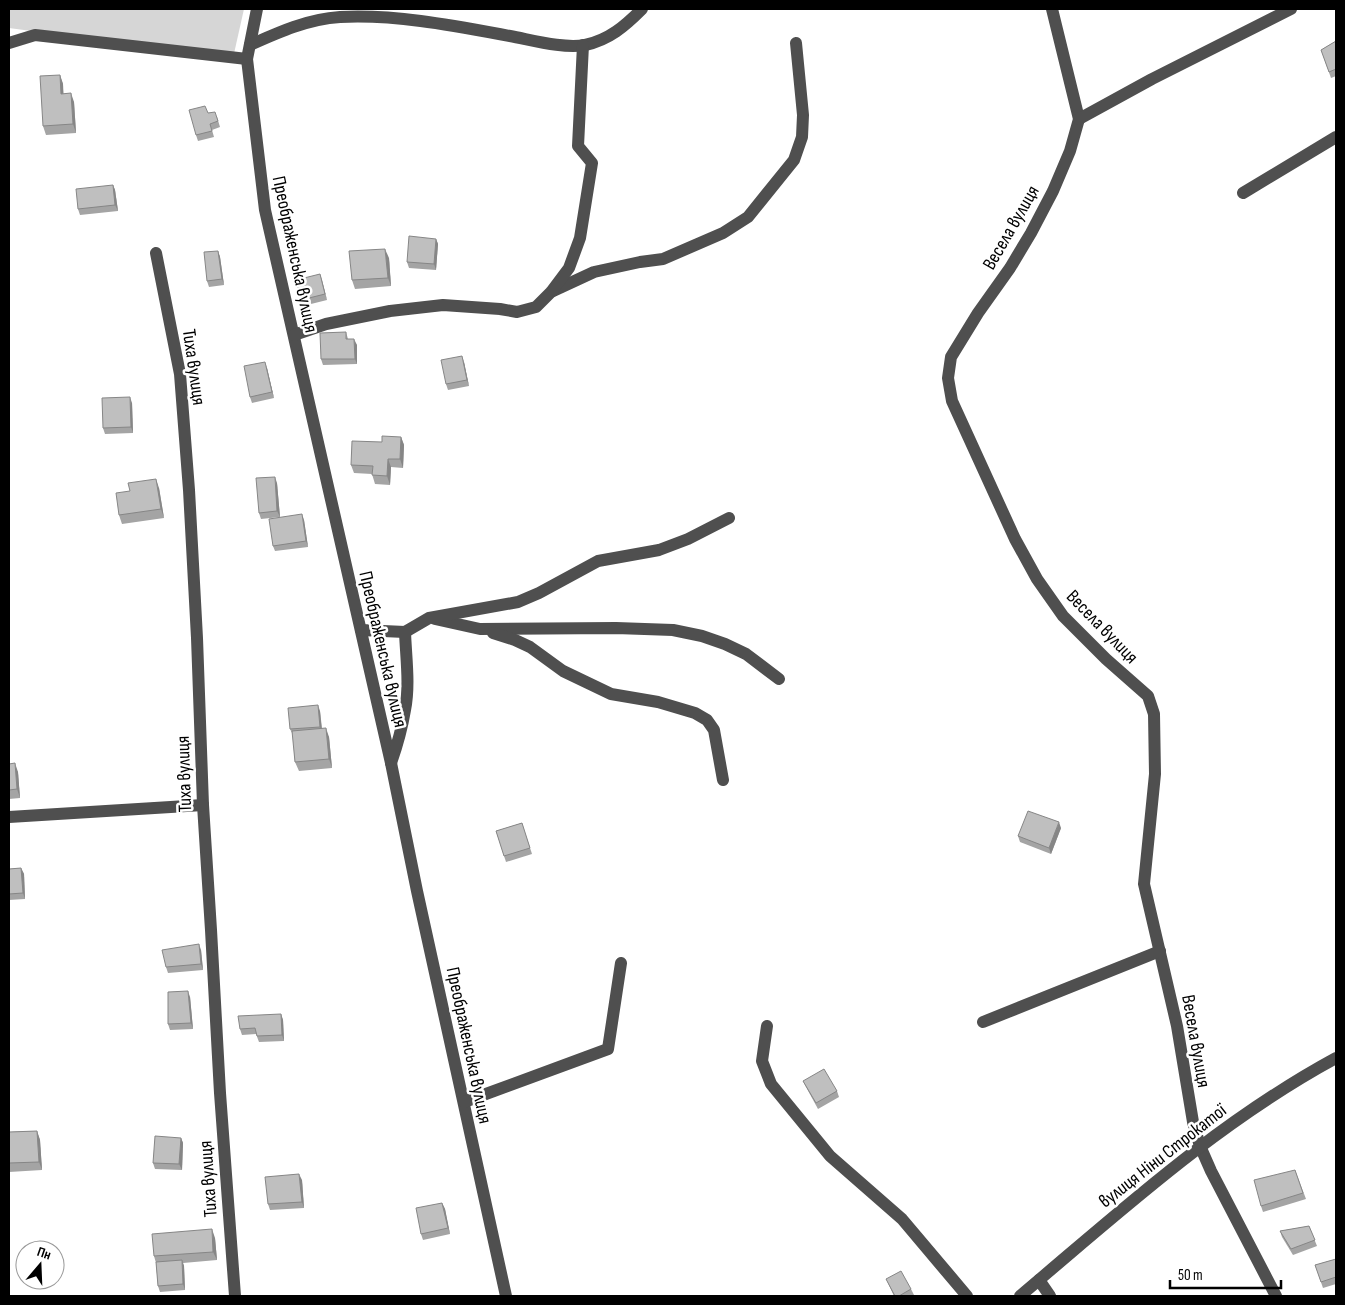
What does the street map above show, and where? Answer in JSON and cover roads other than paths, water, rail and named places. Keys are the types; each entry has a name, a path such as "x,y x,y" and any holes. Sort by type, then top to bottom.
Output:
{"street":[{"name":"Преображенська вулиця","path":"257,9 246,59 265,210 391,763 417,891 506,1296"},
{"path":"250,45 306,22 340,17 426,22 551,44 583,46 601,41 624,27 642,9"},
{"name":"Весела вулиця","path":"1052,9 1079,119 1070,151 1053,191 1031,233 951,357 948,378 952,401 1037,580 1063,616 1106,659 1148,696 1154,714 1155,774 1144,884 1177,1026 1193,1122 1200,1146 1276,1296"},
{"path":"1079,119 1291,9"},
{"path":"9,44 35,34 246,59"},
{"path":"551,292 594,272 663,259 723,233 748,217 794,160 802,137 803,115 796,43"},
{"path":"294,335 326,324 390,311 442,305 500,308 517,312 536,307 551,292 569,268 580,238 592,163 578,146 583,46"},
{"path":"1243,193 1336,137"},
{"name":"Тиха вулиця","path":"156,252 180,374 194,579 203,805 220,1093 235,1296"},
{"path":"360,630 405,632 429,618 518,602 539,593 598,561 659,550 688,539 729,518"},
{"path":"429,618 480,629 515,640 530,647 563,671 611,694 658,702 695,713 707,720 714,730 723,780"},
{"path":"480,629 616,628 673,630 702,636 725,644 746,654 778,679"},
{"path":"391,763 406,709 405,632"},
{"path":"9,817 203,805"},
{"path":"983,1022 1160,951"},
{"path":"464,1102 608,1049 621,963"},
{"path":"767,1026 762,1061 771,1084 830,1156 902,1219 967,1296"},
{"name":"вулиця Ніни Строкатої","path":"1020,1296 1164,1174 1200,1146 1234,1121 1288,1086 1336,1058"},
{"path":"1039,1280 1050,1296"}]}
